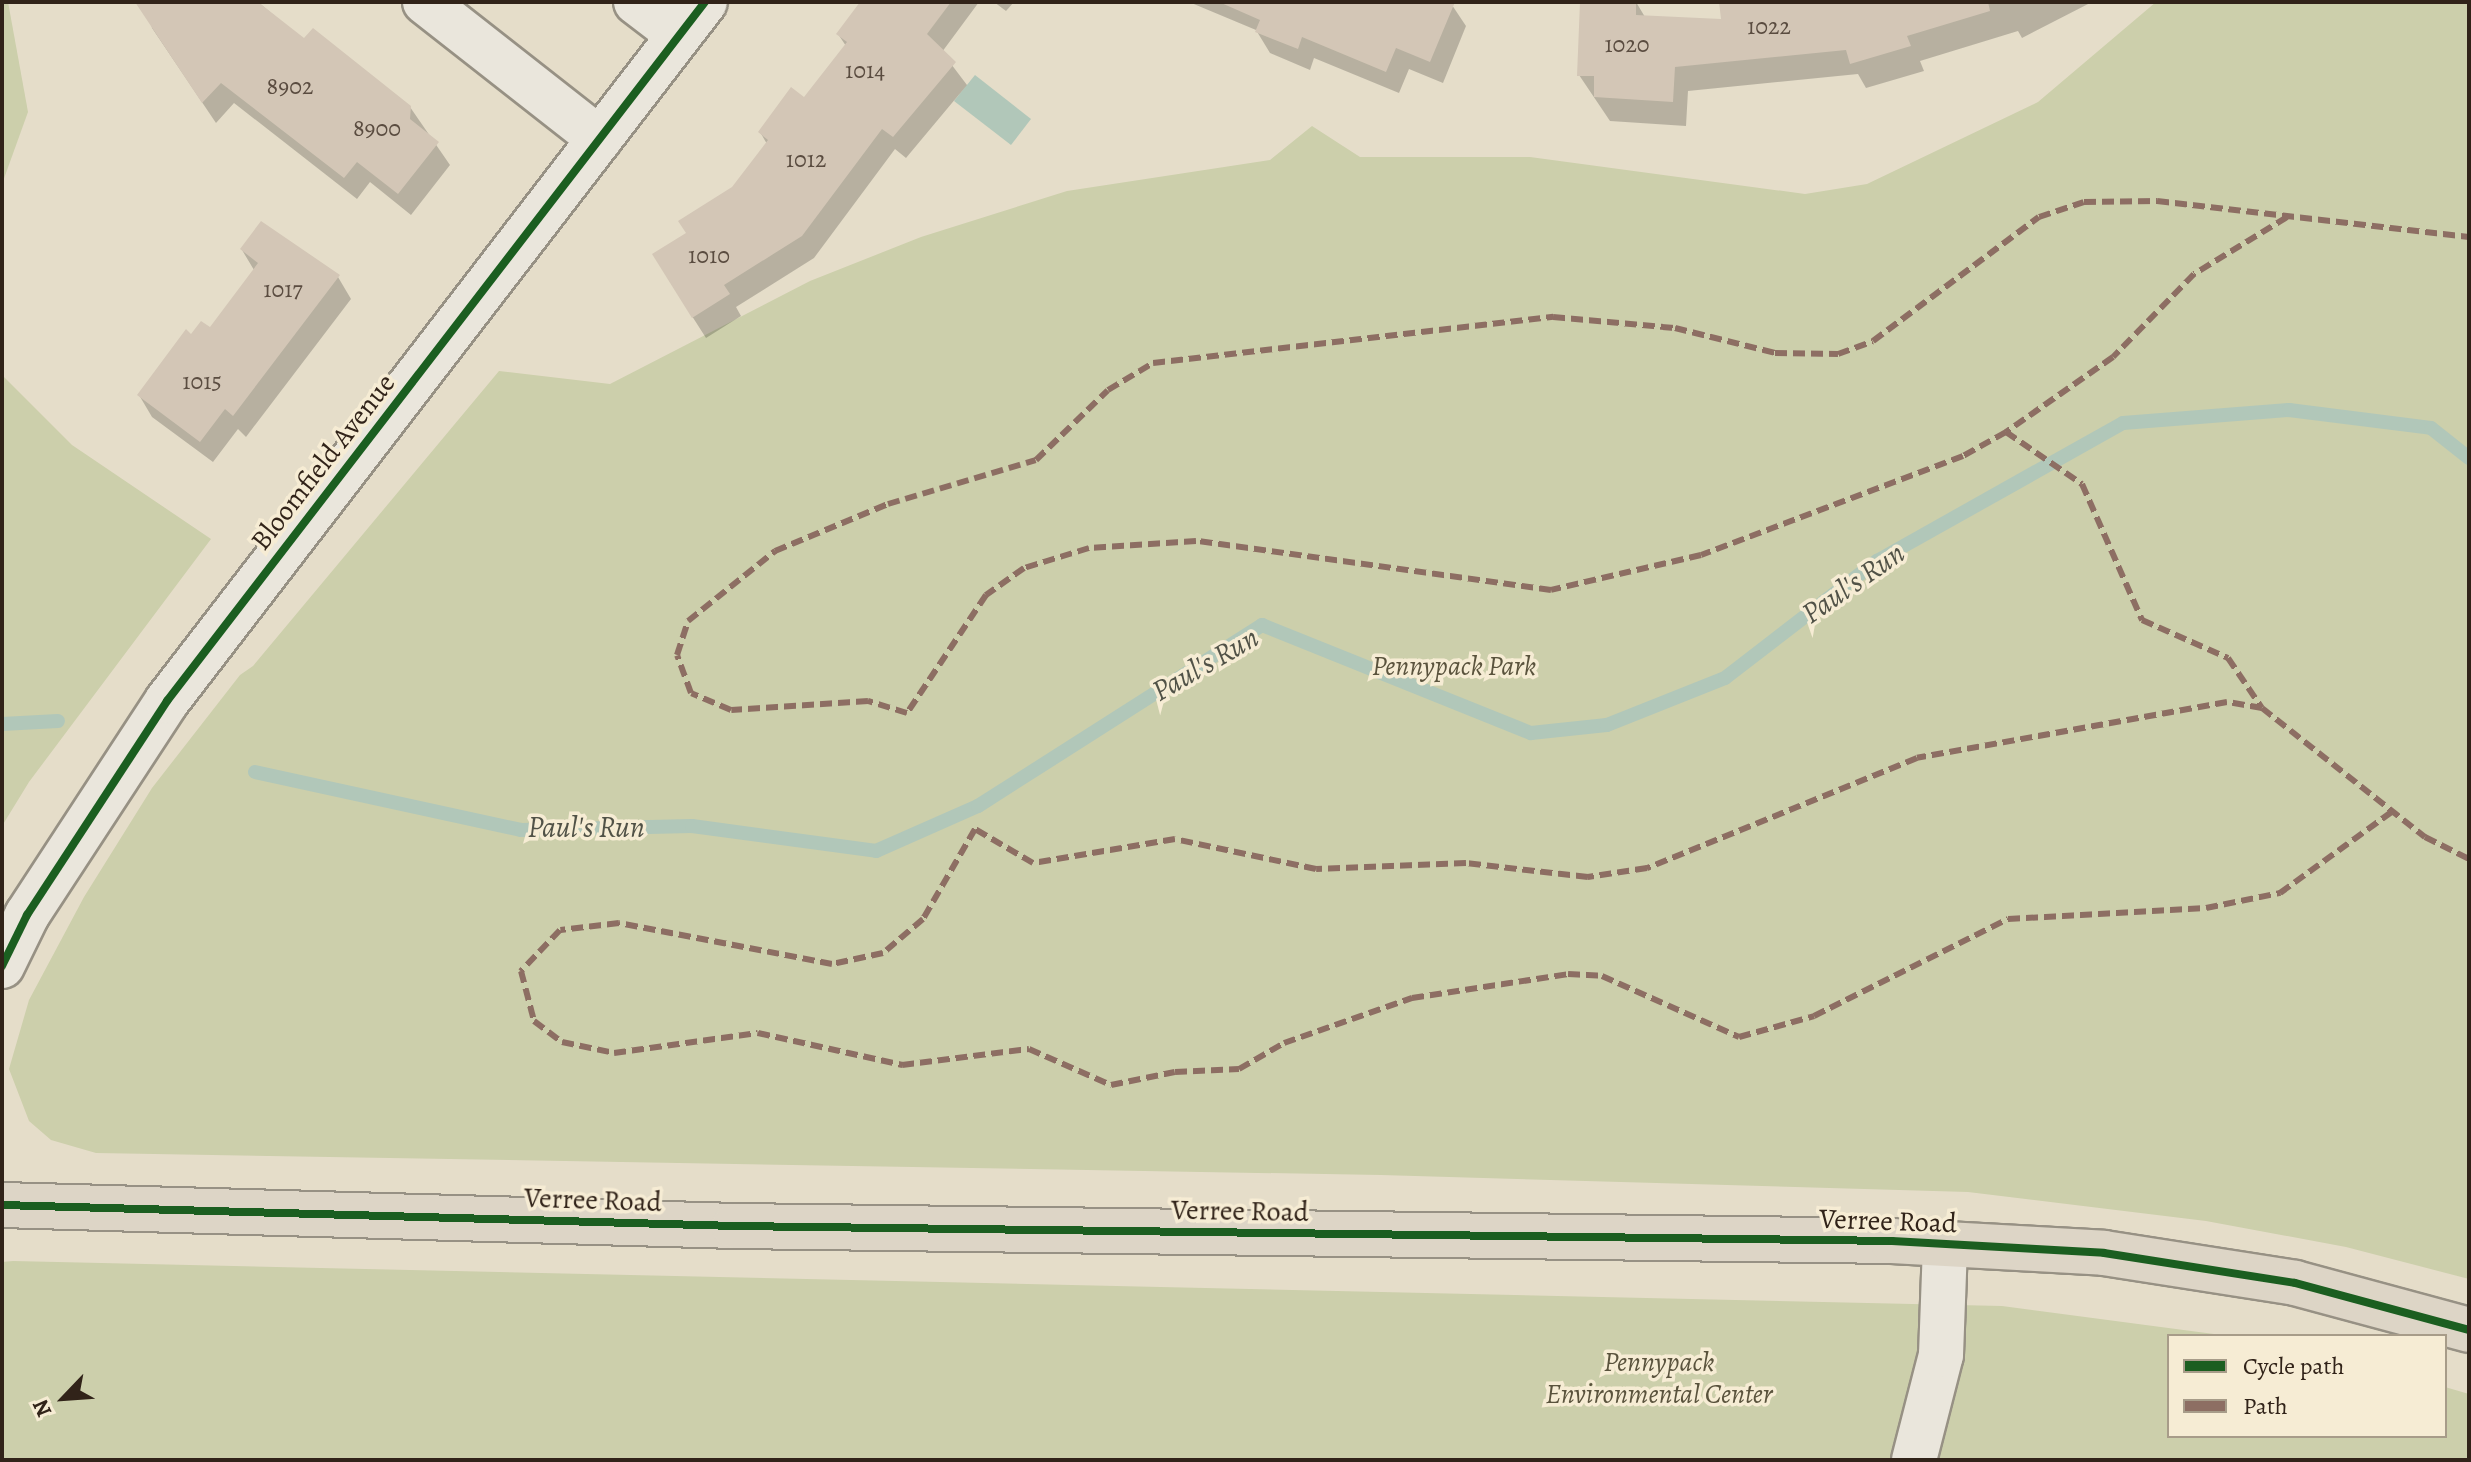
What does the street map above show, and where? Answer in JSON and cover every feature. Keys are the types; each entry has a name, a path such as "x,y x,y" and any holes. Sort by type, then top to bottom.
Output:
{"main road":[{"name":"Verree Road","path":"2,1205 734,1226 1945,1244 2104,1253 2295,1283 2469,1330"}],"street":[{"path":"425,2 600,139"},
{"path":"636,2 692,18"},
{"name":"Bloomfield Avenue","path":"2,966 27,915 167,701 692,18"},
{"path":"1914,1460 1941,1355 1945,1244"}],"green space":[{"path":"2,2 8,2 28,112 2,184"},
{"name":"Pennypack Park","path":"2156,2 2469,2 2469,1279 2346,1247 2206,1221 1968,1192 1381,1175 96,1153 51,1140 29,1121 9,1069 29,1000 84,897 152,788 240,675 253,666 499,371 610,384 810,281 921,237 1067,191 1270,160 1312,126 1360,157 1530,157 1805,194 1867,184 2038,102"},
{"path":"2,375 72,445 211,539 29,782 2,826"},
{"name":"Pennypack Environmental Center","path":"2,1262 2002,1306 2214,1334 2167,1334 2167,1438 2447,1438 2447,1388 2469,1394 2469,1460 2,1460"}],"shaded area":[{"path":"975,75 1031,119 1011,145 954,101"}],"building":[{"path":"135,2 258,2 304,38 313,28 411,106 410,119 439,142 398,194 357,162 344,178 221,83 202,103"},
{"path":"860,2 951,2 927,34 956,62 893,137 882,129 802,236 724,285 730,294 692,318 652,254 686,233 678,221 732,187 768,140 758,132 791,87 804,97 847,42 836,34"},
{"path":"1219,2 1455,2 1430,62 1396,48 1386,72 1302,37 1298,49 1255,32 1260,20"},
{"path":"1580,2 1636,2 1636,15 1721,19 1719,2 1988,2 1990,11 1907,36 1911,46 1850,64 1846,50 1675,67 1673,102 1594,97 1594,76 1577,76"},
{"path":"261,221 340,275 233,416 225,409 200,442 137,395 186,329 191,334 201,321 210,327 258,263 240,249"}],"waterway":[{"name":"Paul's Run","path":"255,772 521,830 692,826 876,851 978,806 1262,625 1531,733 1607,725 1725,678 1877,561 2123,423 2289,410 2431,428 2469,458"},
{"name":"Paul's Run","path":"2,724 58,721"}],"marked path":[{"path":"2287,217 2194,274 2113,357 2006,432 1963,456 1701,555 1551,590 1196,541 1089,548 1024,568 986,595 907,713 868,701 731,710 691,693 677,655 688,621 775,551 888,504 1036,460 1108,390 1153,363 1553,317 1675,328 1775,353 1838,354 1873,341 2039,217 2084,202 2157,201 2469,237"},
{"path":"2006,432 2082,484 2142,620 2228,658 2262,708 2425,837 2469,859"},
{"path":"2262,708 2227,702 1917,758 1647,868 1588,877 1466,863 1316,869 1175,839 1033,863 975,829 923,919 883,953 832,964 619,923 560,930 521,971 534,1021 562,1042 614,1053 758,1033 902,1065 1029,1049 1111,1085 1175,1072 1239,1069 1284,1043 1412,998 1568,974 1602,976 1739,1037 1814,1016 2008,919 2206,908 2280,893 2393,811"}],"cycle path":[{"path":"2,966 27,915 167,701 705,2"},
{"path":"2,1205 734,1226 1892,1241 2104,1253 2295,1283 2469,1330"}]}
